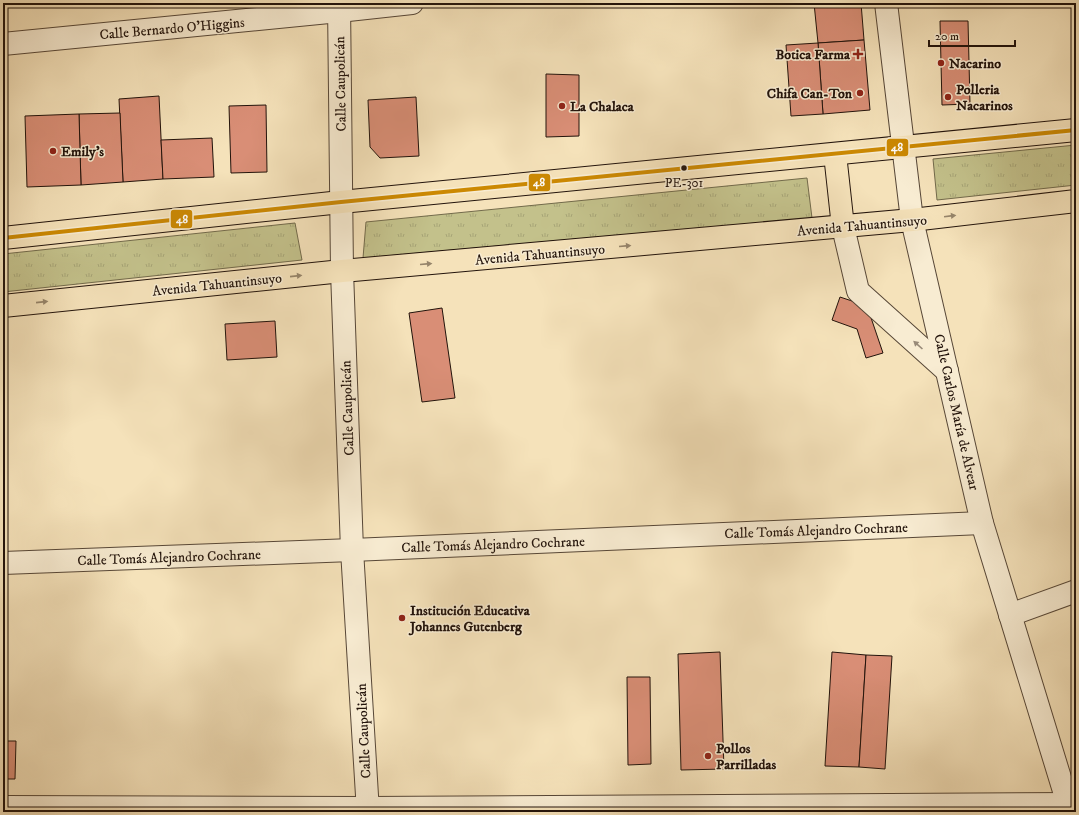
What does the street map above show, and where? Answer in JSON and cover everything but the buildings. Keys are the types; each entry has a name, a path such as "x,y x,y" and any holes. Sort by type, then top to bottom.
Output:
{"main road":[{"path":"3,238 341,202 1076,130"},
{"path":"835,154 843,227"},
{"name":"Avenida Tahuantinsuyo","path":"3,306 342,271 843,227 1076,201"}],"street":[{"name":"Calle Bernardo O'Higgins","path":"3,44 339,7 412,3"},
{"name":"Calle Carlos María de Alvear","path":"886,3 912,220 982,523 1072,807"},
{"name":"Calle Caupolicán","path":"339,7 342,271 352,550 367,810"},
{"path":"843,227 858,292 947,371"},
{"name":"Calle Tomás Alejandro Cochrane","path":"3,563 352,550 982,523"},
{"path":"1010,615 1076,591"},
{"path":"3,807 367,810 1072,807"}],"green space":[{"path":"1076,145 1076,185 937,200 933,159"},
{"path":"807,178 812,218 363,258 366,222"},
{"path":"295,223 302,260 3,292 3,254"}],"transit line":[{"name":"48","path":"3,238 341,202 1076,130"}],"place":[{"name":"Botica Farma","path":"858,54"},
{"name":"Nacarino","path":"941,63"},
{"name":"Chifa Can-Ton","path":"860,93"},
{"name":"Polleria Nacarinos","path":"948,97"},
{"name":"La Chalaca","path":"562,106"},
{"name":"Emily's","path":"53,151"},
{"name":"PE-301","path":"684,168"},
{"name":"Institución Educativa Johannes Gutenberg","path":"402,618"},
{"name":"Pollos Parrilladas","path":"708,756"}]}
